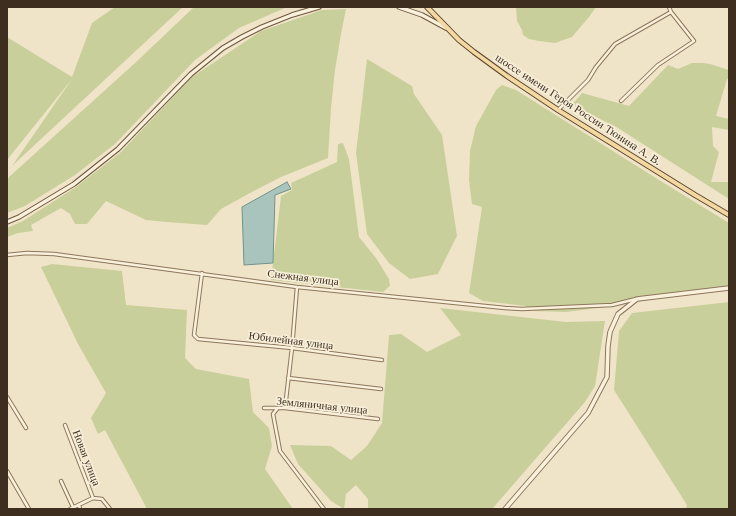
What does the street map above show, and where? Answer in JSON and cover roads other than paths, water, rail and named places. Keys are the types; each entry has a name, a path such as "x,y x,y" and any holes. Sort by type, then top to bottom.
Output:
{"main road":[{"path":"7,222 19,217 74,184 118,150 191,74 223,48 262,27 292,15 319,7"},
{"path":"399,7 422,15 447,28"},
{"name":"шоссе имени Героя России Тюнина А. В.","path":"427,7 447,28 474,52 507,76 558,110 729,215"},
{"path":"505,509 588,413 607,377 610,332 618,314 637,298 729,288"}],"street":[{"path":"621,101 658,65 694,41 671,12 669,7"},
{"path":"558,110 588,80 596,67 615,44 671,12"},
{"name":"Снежная улица","path":"7,255 27,253 54,254 296,287 505,308 612,305 637,298"},
{"name":"Юбилейная улица","path":"202,273 194,335 198,339 292,348 382,360"},
{"path":"286,408 296,287"},
{"path":"288,378 381,389"},
{"path":"7,397 26,428"},
{"name":"Земляничная улица","path":"264,408 286,408 378,420"},
{"path":"277,409 273,414 280,451 324,509"},
{"name":"Новая улица","path":"65,425 93,498 102,499 110,509"},
{"path":"7,471 29,509"},
{"path":"61,481 72,508 93,498"},
{"path":"78,505 80,509"}],"water":[{"path":"287,182 291,189 275,195 273,263 244,265 242,207"}]}
